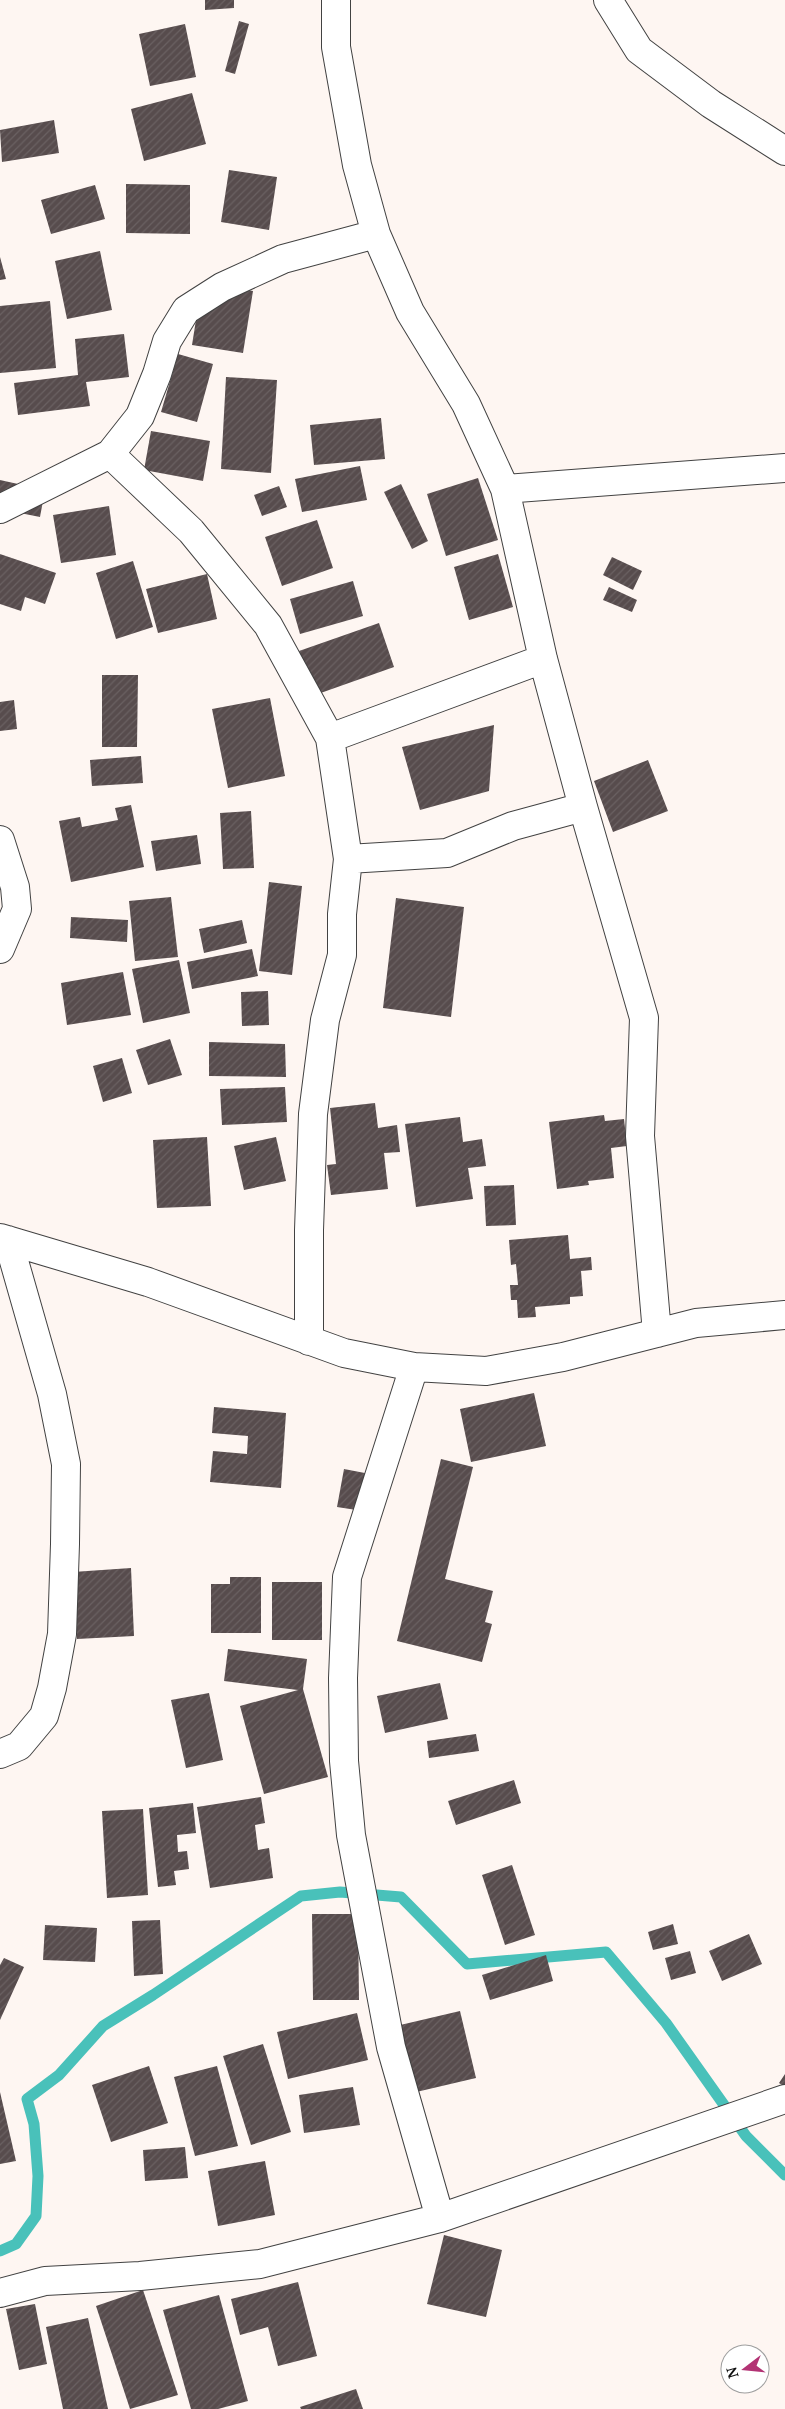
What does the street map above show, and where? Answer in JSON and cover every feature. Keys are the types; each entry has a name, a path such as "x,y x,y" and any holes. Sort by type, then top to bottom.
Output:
{"street":[{"path":"336,0 336,48 357,165 376,234 410,312 466,404 505,489 543,659 583,807 644,1018 640,1136 657,1333"},
{"path":"608,0 639,50 711,104 785,151"},
{"path":"0,509 110,454 140,416 157,374 167,341 186,310 222,287 282,259 376,234"},
{"path":"110,454 191,531 268,625 330,738 348,860 342,914 342,955 325,1020 313,1114 309,1230 309,1341"},
{"path":"505,489 785,468"},
{"path":"330,738 543,659"},
{"path":"348,860 446,853 513,826 583,807"},
{"path":"0,840 15,886 17,910 0,949"},
{"path":"4,1239 148,1282 344,1353 414,1367 486,1371 563,1356 696,1323 785,1315"},
{"path":"0,1754 19,1746 44,1716 52,1688 62,1634 66,1464 52,1394 4,1239"},
{"path":"414,1367 347,1577 343,1678 344,1761 351,1835 387,2030 440,2218"},
{"path":"0,2293 45,2281 140,2276 260,2264 440,2218 785,2099"}],"building":[{"path":"205,0 234,0 234,8 205,10"},
{"path":"239,21 249,24 235,74 225,71"},
{"path":"185,24 196,77 150,86 139,34"},
{"path":"192,93 206,144 144,161 131,109"},
{"path":"54,120 59,153 2,162 0,130"},
{"path":"229,170 277,177 269,230 221,222"},
{"path":"126,184 190,185 190,234 126,233"},
{"path":"95,185 105,219 51,234 41,200"},
{"path":"100,251 112,310 67,319 55,261"},
{"path":"0,257 6,279 0,280"},
{"path":"202,282 253,291 243,353 192,345"},
{"path":"50,301 56,368 0,373 0,306"},
{"path":"124,334 129,377 86,382 90,406 18,415 14,383 78,375 75,339"},
{"path":"178,354 213,364 197,422 161,412"},
{"path":"226,377 277,380 271,473 221,469"},
{"path":"381,418 385,459 314,465 310,425"},
{"path":"151,431 210,441 203,481 144,470"},
{"path":"360,466 367,500 302,512 295,479"},
{"path":"478,478 498,540 446,556 427,494"},
{"path":"0,480 45,490 40,517 0,509"},
{"path":"401,484 428,541 412,549 384,492"},
{"path":"279,486 287,507 262,516 254,495"},
{"path":"109,506 116,555 61,563 53,515"},
{"path":"317,520 333,568 282,586 265,537"},
{"path":"0,554 56,573 45,604 25,597 21,611 0,604"},
{"path":"498,554 513,607 469,620 454,567"},
{"path":"612,557 642,571 633,590 603,575"},
{"path":"133,561 153,627 116,639 96,573"},
{"path":"207,574 217,619 158,633 146,589"},
{"path":"353,581 363,616 300,634 290,599"},
{"path":"609,587 637,600 632,612 603,600"},
{"path":"379,623 394,667 315,695 299,651"},
{"path":"102,675 138,675 137,747 102,747"},
{"path":"270,698 285,776 228,788 212,709"},
{"path":"14,700 17,729 0,731 0,702"},
{"path":"494,725 489,791 420,810 402,747"},
{"path":"141,756 143,783 92,786 90,760"},
{"path":"648,760 668,811 613,832 594,781"},
{"path":"131,805 144,867 71,882 59,821 80,817 82,827 118,820 115,808"},
{"path":"251,811 254,868 223,869 220,813"},
{"path":"197,835 201,864 156,871 151,841"},
{"path":"269,882 302,886 292,975 259,971"},
{"path":"171,897 178,957 135,961 129,901"},
{"path":"396,898 464,907 451,1017 383,1008"},
{"path":"71,917 128,920 127,942 70,938"},
{"path":"242,920 247,943 204,953 199,929"},
{"path":"252,949 258,976 192,989 187,962"},
{"path":"179,960 190,1013 143,1023 132,969"},
{"path":"123,972 131,1015 67,1025 61,983"},
{"path":"268,991 269,1025 242,1026 241,992"},
{"path":"170,1039 182,1075 148,1085 136,1050"},
{"path":"209,1042 285,1044 286,1077 209,1076"},
{"path":"122,1058 132,1093 103,1102 93,1066"},
{"path":"285,1087 287,1122 222,1125 220,1089"},
{"path":"375,1103 378,1128 397,1125 400,1152 384,1153 388,1189 331,1195 327,1165 336,1164 330,1108"},
{"path":"604,1115 605,1121 624,1119 627,1146 611,1148 614,1178 588,1181 589,1185 557,1189 549,1122"},
{"path":"460,1117 463,1142 482,1139 486,1166 468,1168 473,1199 416,1207 405,1124"},
{"path":"207,1137 211,1206 157,1208 153,1140"},
{"path":"276,1137 286,1181 244,1190 234,1146"},
{"path":"514,1185 516,1225 486,1226 484,1186"},
{"path":"568,1235 570,1259 591,1257 592,1270 581,1271 583,1296 570,1297 570,1304 535,1307 536,1317 518,1318 517,1300 511,1300 510,1285 518,1285 516,1264 511,1265 509,1240"},
{"path":"534,1393 546,1446 471,1462 460,1409"},
{"path":"214,1407 286,1413 281,1488 210,1482 213,1451 247,1454 248,1436 212,1433"},
{"path":"441,1459 473,1467 445,1579 493,1591 485,1622 492,1624 482,1662 397,1641"},
{"path":"344,1469 370,1474 363,1511 337,1507"},
{"path":"131,1568 134,1636 77,1639 73,1572"},
{"path":"230,1577 261,1577 261,1633 211,1633 211,1584 230,1584"},
{"path":"272,1582 322,1582 322,1640 272,1640"},
{"path":"228,1649 307,1659 303,1689 328,1777 264,1794 240,1706 298,1690 224,1681"},
{"path":"440,1683 448,1719 385,1733 377,1696"},
{"path":"209,1693 223,1760 186,1768 171,1700"},
{"path":"476,1734 479,1751 429,1758 427,1741"},
{"path":"514,1780 521,1803 456,1825 448,1801"},
{"path":"261,1797 265,1823 255,1825 258,1850 269,1848 273,1878 210,1888 197,1807"},
{"path":"193,1803 196,1833 177,1835 178,1852 187,1851 189,1869 174,1871 176,1885 158,1887 149,1808"},
{"path":"143,1809 148,1895 107,1898 102,1811"},
{"path":"512,1865 535,1935 505,1945 482,1875"},
{"path":"312,1914 358,1914 359,2000 313,2000"},
{"path":"160,1920 163,1974 134,1976 132,1921"},
{"path":"673,1924 678,1944 653,1950 648,1932"},
{"path":"45,1925 97,1928 95,1962 43,1960"},
{"path":"749,1934 762,1964 722,1981 709,1951"},
{"path":"690,1951 696,1973 671,1980 665,1958"},
{"path":"546,1955 553,1981 490,2000 482,1975"},
{"path":"4,1958 24,1967 0,2020 0,1965"},
{"path":"460,2011 476,2078 412,2093 396,2026"},
{"path":"357,2013 368,2060 288,2079 277,2032"},
{"path":"263,2044 291,2132 251,2145 223,2056"},
{"path":"149,2066 168,2123 111,2142 92,2085"},
{"path":"217,2066 238,2146 195,2156 174,2077"},
{"path":"785,2074 785,2087 779,2083"},
{"path":"353,2087 360,2125 304,2133 299,2095"},
{"path":"0,2092 16,2161 0,2164"},
{"path":"185,2147 188,2178 145,2181 143,2150"},
{"path":"265,2161 275,2215 218,2226 208,2171"},
{"path":"444,2235 502,2250 486,2317 427,2304"},
{"path":"298,2282 317,2356 278,2366 268,2327 240,2335 231,2299"},
{"path":"143,2290 178,2395 130,2409 96,2306"},
{"path":"219,2295 248,2401 218,2409 191,2409 163,2310"},
{"path":"35,2304 47,2364 19,2370 6,2309"},
{"path":"88,2318 108,2409 63,2409 46,2327"},
{"path":"356,2389 363,2409 301,2409 300,2407"}],"waterway":[{"path":"0,2251 16,2244 36,2216 38,2176 34,2124 27,2099 59,2075 103,2026 153,1995 301,1896 340,1892 401,1897 467,1964 606,1952 666,2023 746,2136 785,2175"}]}
